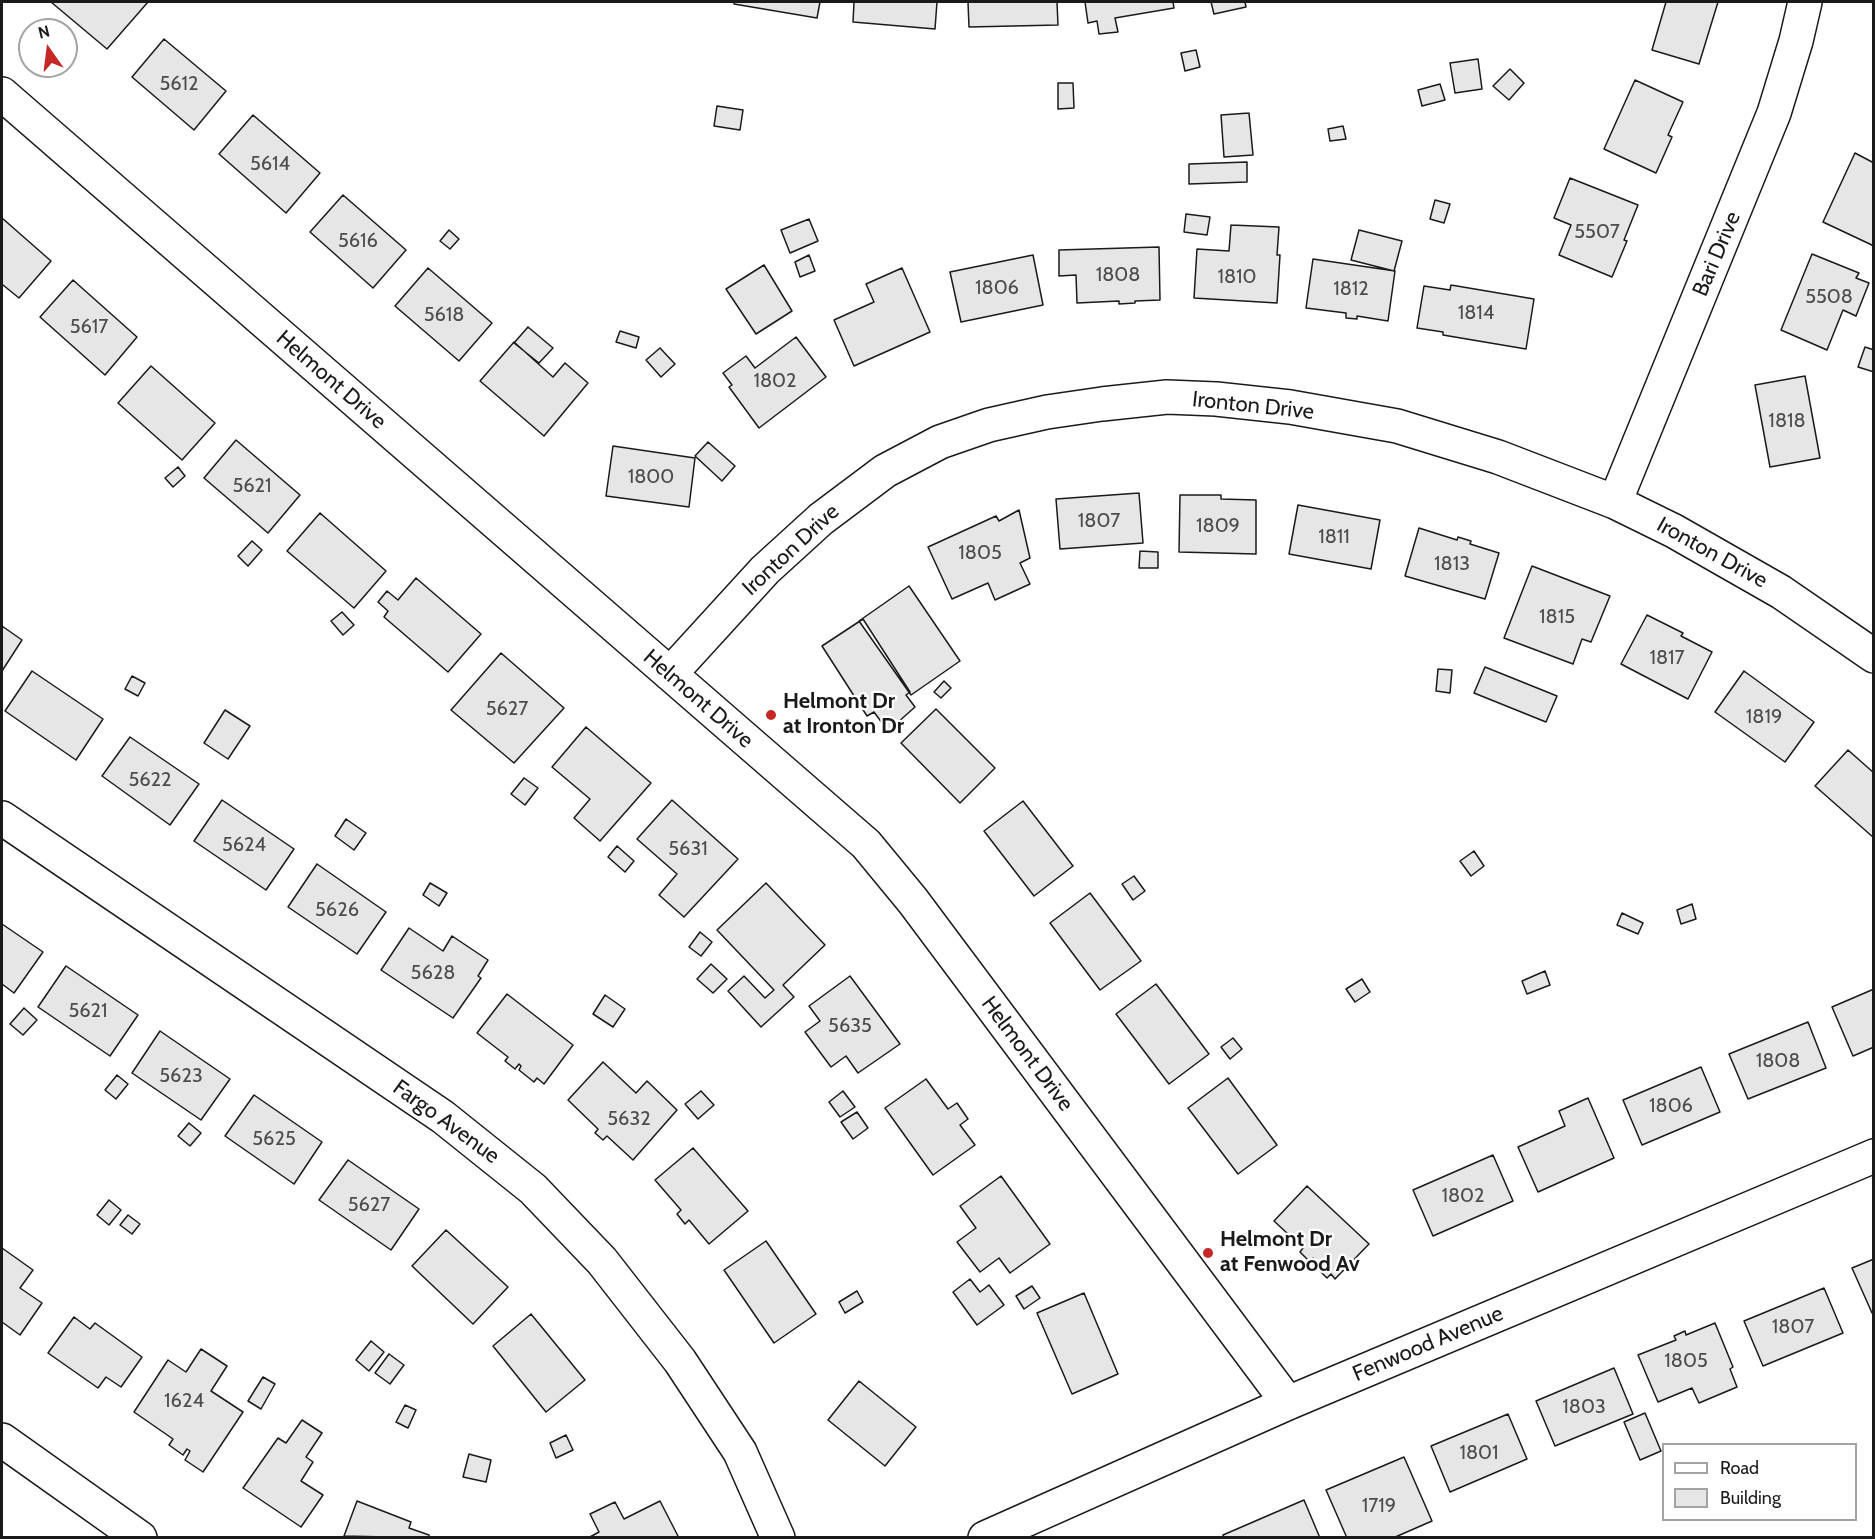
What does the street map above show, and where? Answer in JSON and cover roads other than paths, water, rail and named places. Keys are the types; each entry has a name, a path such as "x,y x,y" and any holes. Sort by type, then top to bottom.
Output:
{"street":[{"name":"Bari Drive","path":"1616,502 1774,113 1796,42 1805,2"},
{"name":"Helmont Drive","path":"2,94 866,844 920,911 1288,1403"},
{"name":"Ironton Drive","path":"670,674 765,570 821,519 885,471 949,439 988,425 1047,412 1167,398 1216,399 1290,407 1396,426 1498,457 1616,502 1674,531 1781,592 1874,656"},
{"name":"Fargo Avenue","path":"2,818 443,1117 533,1189 602,1261 680,1361 740,1452 778,1538"},
{"name":"Fenwood Avenue","path":"985,1538 1288,1403 1874,1156"},
{"path":"2,1440 140,1538"}],"place":[{"name":"Helmont Dr at Ironton Dr","path":"771,715"},
{"name":"Helmont Dr at Fenwood Av","path":"1208,1253"}]}
